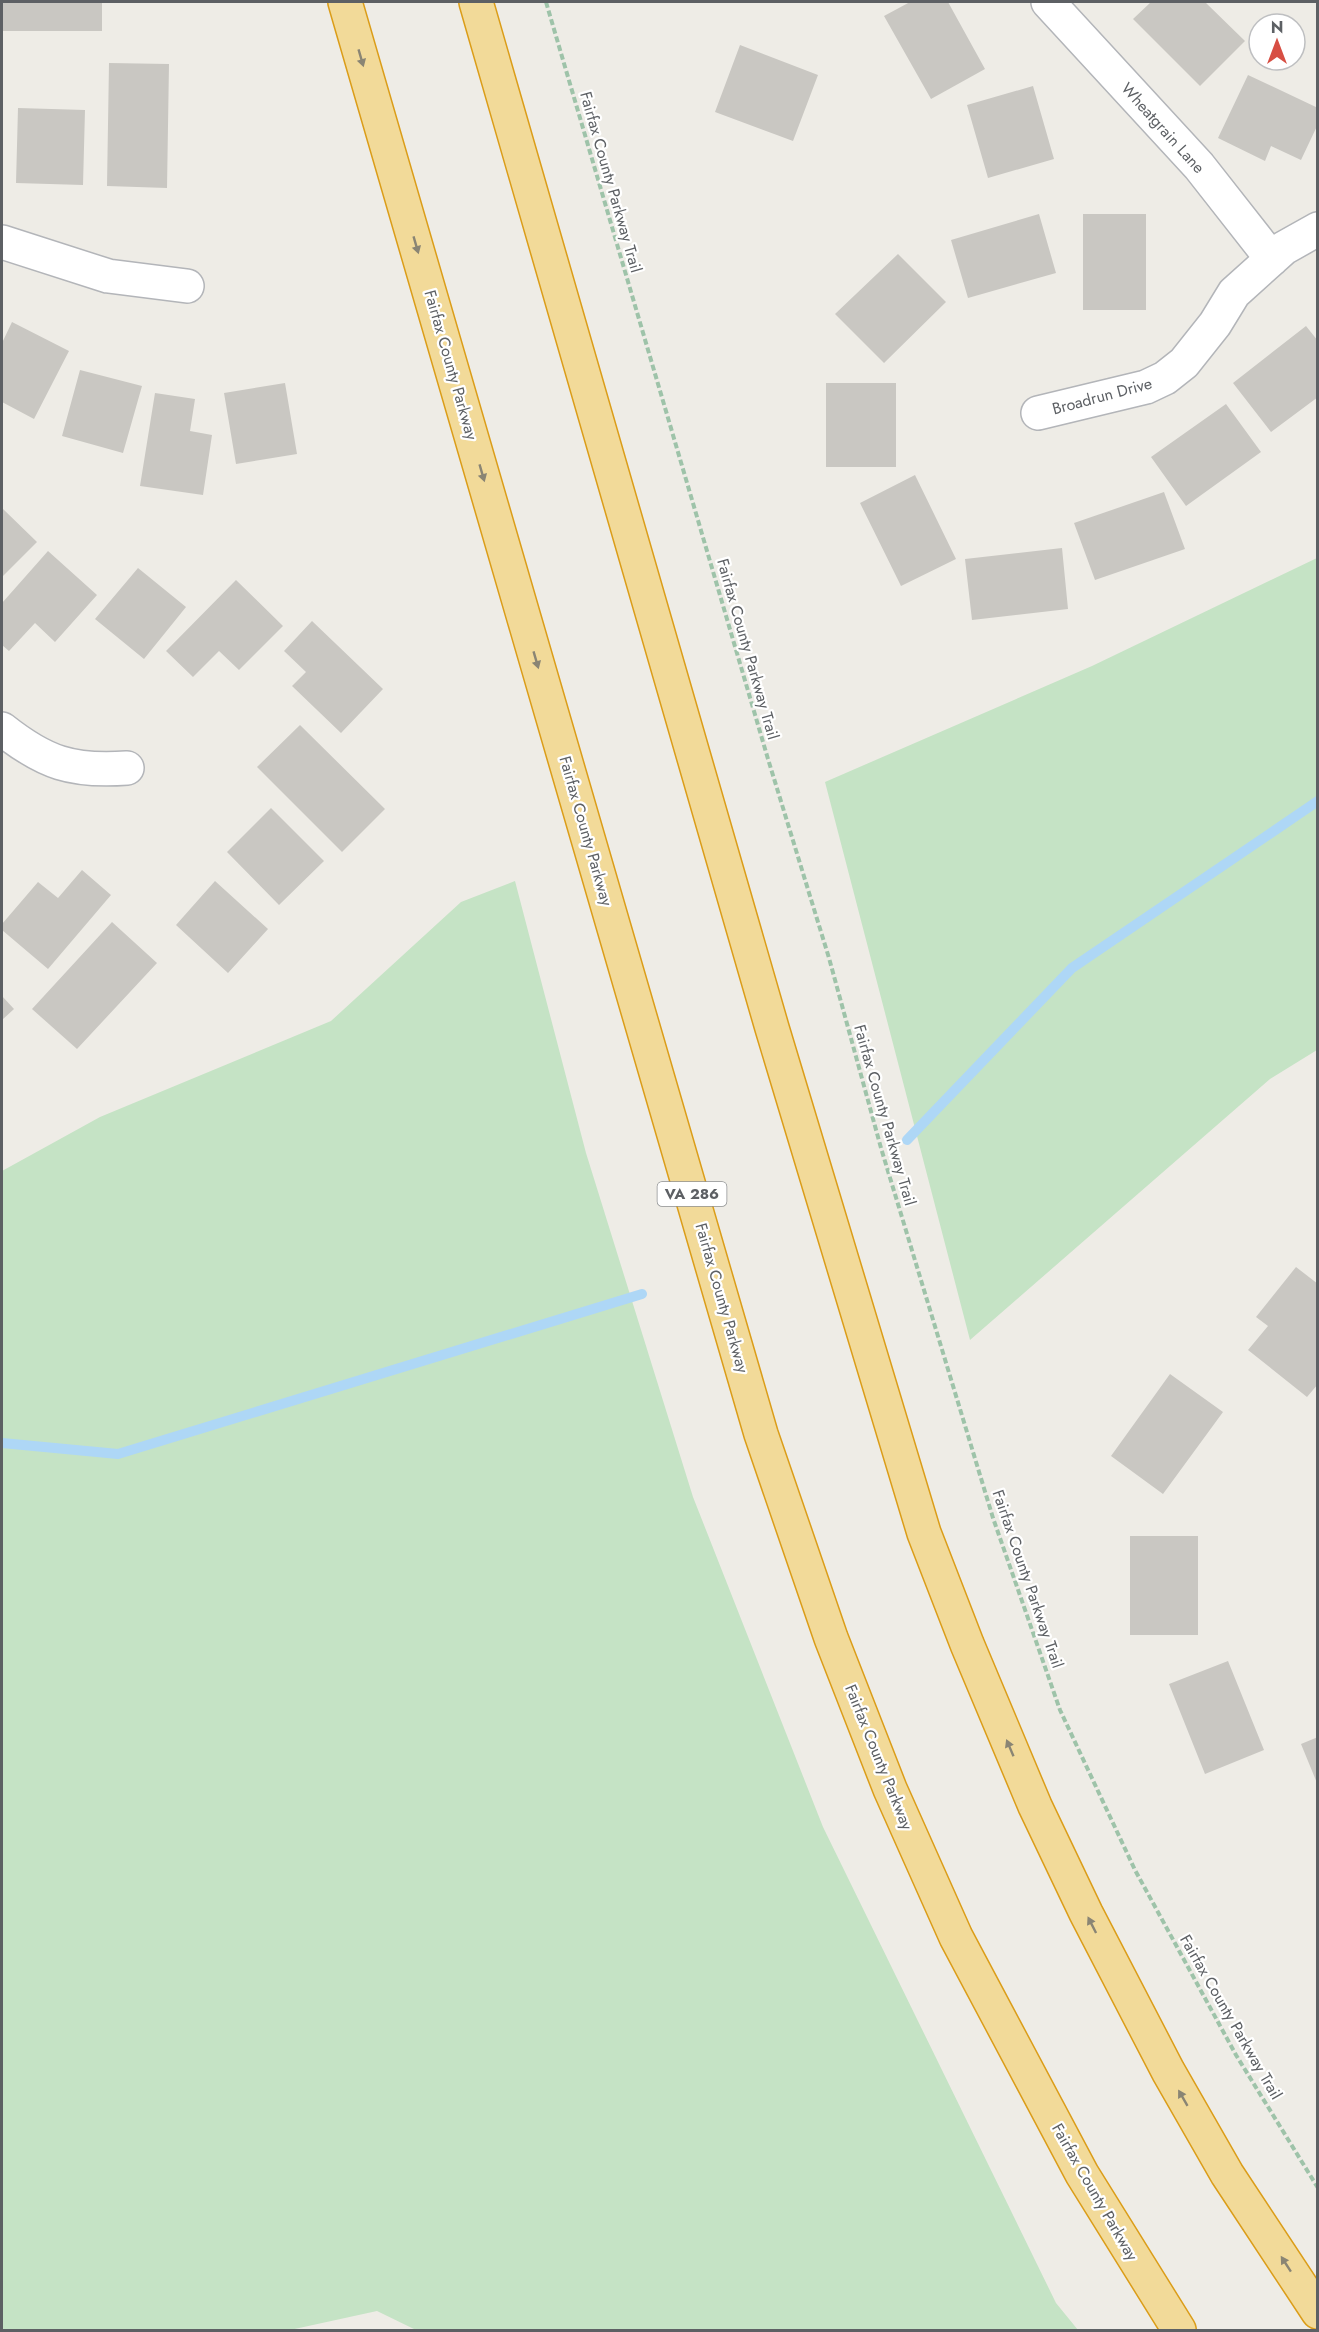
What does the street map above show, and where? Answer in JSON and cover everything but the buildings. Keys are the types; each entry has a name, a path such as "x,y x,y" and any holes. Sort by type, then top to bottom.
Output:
{"highway":[{"name":"Fairfax County Parkway","path":"345,2 761,1434 831,1638 890,1789 956,1937 1082,2174 1179,2331"},
{"path":"476,2 772,1028 924,1533 967,1644 1035,1806 1086,1913 1168,2071 1227,2174 1317,2313"}],"street":[{"name":"Wheatgrain Lane","path":"1048,2 1199,166 1272,259"},
{"name":"Broadrun Drive","path":"1038,413 1146,387 1165,378 1184,363 1215,324 1234,292 1284,248 1317,229"},
{"path":"2,242 108,276 187,286"},
{"path":"2,729 29,750 62,764 100,770 127,768"}],"path":[{"name":"Fairfax County Parkway Trail","path":"546,2 768,759 829,958 881,1148 993,1518 1056,1699 1135,1870 1236,2055 1317,2188"}],"green space":[{"path":"1317,558 1317,1050 1270,1079 970,1340 825,782 1092,666"},
{"path":"515,881 586,1153 693,1497 823,1827 1056,2303 1078,2330 416,2330 377,2311 290,2330 2,2330 2,1171 100,1117 331,1021 461,902"}],"waterway":[{"path":"907,1140 1072,968 1318,801"},
{"path":"2,1443 118,1454 642,1294"}]}
